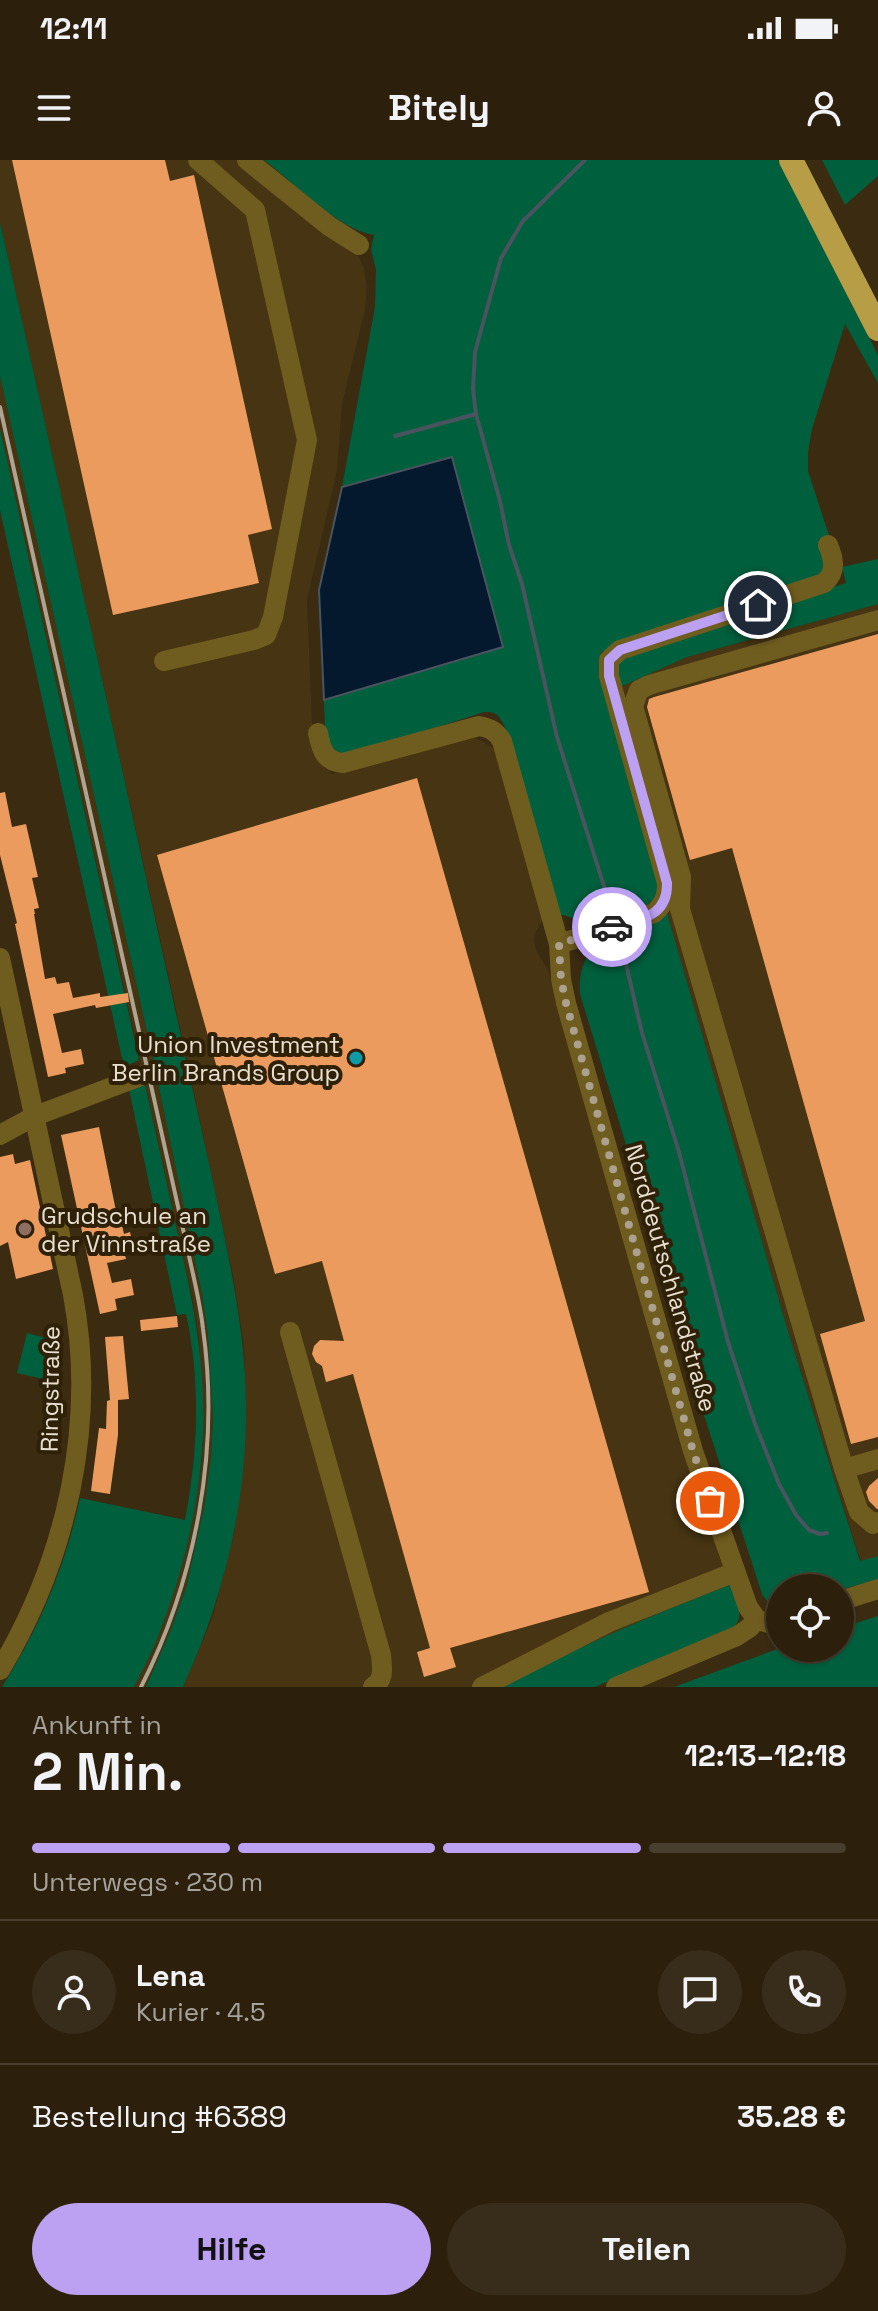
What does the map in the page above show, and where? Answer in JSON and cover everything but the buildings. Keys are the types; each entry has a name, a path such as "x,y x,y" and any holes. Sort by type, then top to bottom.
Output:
{"highway":[{"path":"791,160 878,329"}],"street":[{"path":"164,661 266,635 273,617 307,447 255,210 198,160"},
{"path":"247,160 329,226 359,245"},
{"path":"559,944 654,913 665,902 667,892 609,676 609,660 620,650 824,583 834,567 828,545"},
{"path":"878,620 649,685 639,690 633,706 681,877 680,909 844,1469 859,1512 873,1524 878,1522"},
{"name":"Norddeutschlandstraße","path":"318,733 327,758 343,763 470,727 489,727 502,741 559,944 561,979 574,1033 693,1451 735,1572 751,1614 757,1620"},
{"name":"Ringstraße","path":"0,958 77,1313 81,1368 79,1434 69,1496 52,1562 24,1630 0,1670"},
{"path":"0,1135 35,1116 149,1073"},
{"path":"290,1332 381,1655 382,1676 373,1687"},
{"path":"844,1469 878,1459"},
{"path":"482,1687 609,1622 735,1572"},
{"path":"854,1597 878,1589"},
{"path":"616,1687 737,1636 757,1620 766,1622"}],"shaded area":[{"path":"0,160 241,160 356,251 364,268 367,286 365,310 342,404 337,471 307,600 313,745 332,774 450,739 474,737 492,747 498,755 543,920 536,931 536,950 548,970 685,1457 732,1584 501,1687 183,1687 212,1619 234,1534 244,1460 244,1346 233,1275 181,1032 0,222"},
{"path":"0,376 152,1054 208,1335 213,1418 204,1508 186,1588 146,1687 134,1687 162,1627 186,1549 202,1460 199,1338 0,428"},
{"path":"878,604 878,1556 861,1562 787,1328 667,913 618,688 687,657"}],"green space":[{"path":"264,160 778,160 878,355 878,383 845,324 812,429 808,471 833,548 829,565 815,580 601,652 599,661 660,894 646,906 588,925 559,915 505,727 495,713 484,712 351,755 336,755 325,732 324,700 503,647 452,458 342,487 375,307 376,270 371,249 374,235 360,231 332,215"},
{"path":"822,160 878,160 878,176 845,205"},
{"path":"0,222 214,1186 241,1329 246,1417 236,1522 220,1589 183,1687 146,1687 186,1588 204,1508 213,1418 208,1335 152,1054 0,376"},
{"path":"0,428 139,1060 124,1067 0,510"},
{"path":"878,559 878,604 687,657 618,688 617,663 625,655 846,583 842,567"},
{"path":"667,913 787,1328 860,1561 878,1556 878,1579 854,1586 854,1574 766,1574 766,1600 762,1594 690,1372 580,994 584,964 591,950 602,939"},
{"path":"145,1084 188,1280 201,1370 201,1461 187,1545 159,1634 134,1687 2,1687 50,1596 80,1498 185,1520 195,1443 194,1365 186,1314 177,1315 129,1089"},
{"path":"27,1333 53,1340 43,1379 17,1373"},
{"path":"732,1584 739,1612 733,1628 595,1687 501,1687 615,1632"},
{"path":"878,1616 878,1687 674,1687 766,1653 766,1662 854,1662 854,1624"}],"water":[{"path":"452,457 503,647 324,700 319,590 342,487"}],"waterway":[{"path":"585,160 523,221 501,258 475,352 473,389 476,414 522,584 557,737 609,902"},
{"path":"395,436 476,414"},
{"path":"623,951 642,1033 679,1152 728,1342 755,1424 779,1484 796,1515 809,1530 827,1533"}],"railway":[{"path":"0,407 203,1329 208,1420 199,1512 176,1602 141,1687"}],"way so far":[{"path":"612,927 559,944 561,979 693,1451 710,1501"}],"place":[{"name":"Union Investment Berlin Brands Group","path":"356,1058"},
{"name":"Grudschule an der Vinnstraße","path":"25,1229"}],"route":[{"path":"612,927 654,913 665,902 667,883 609,676 609,660 620,650 758,605"}]}
